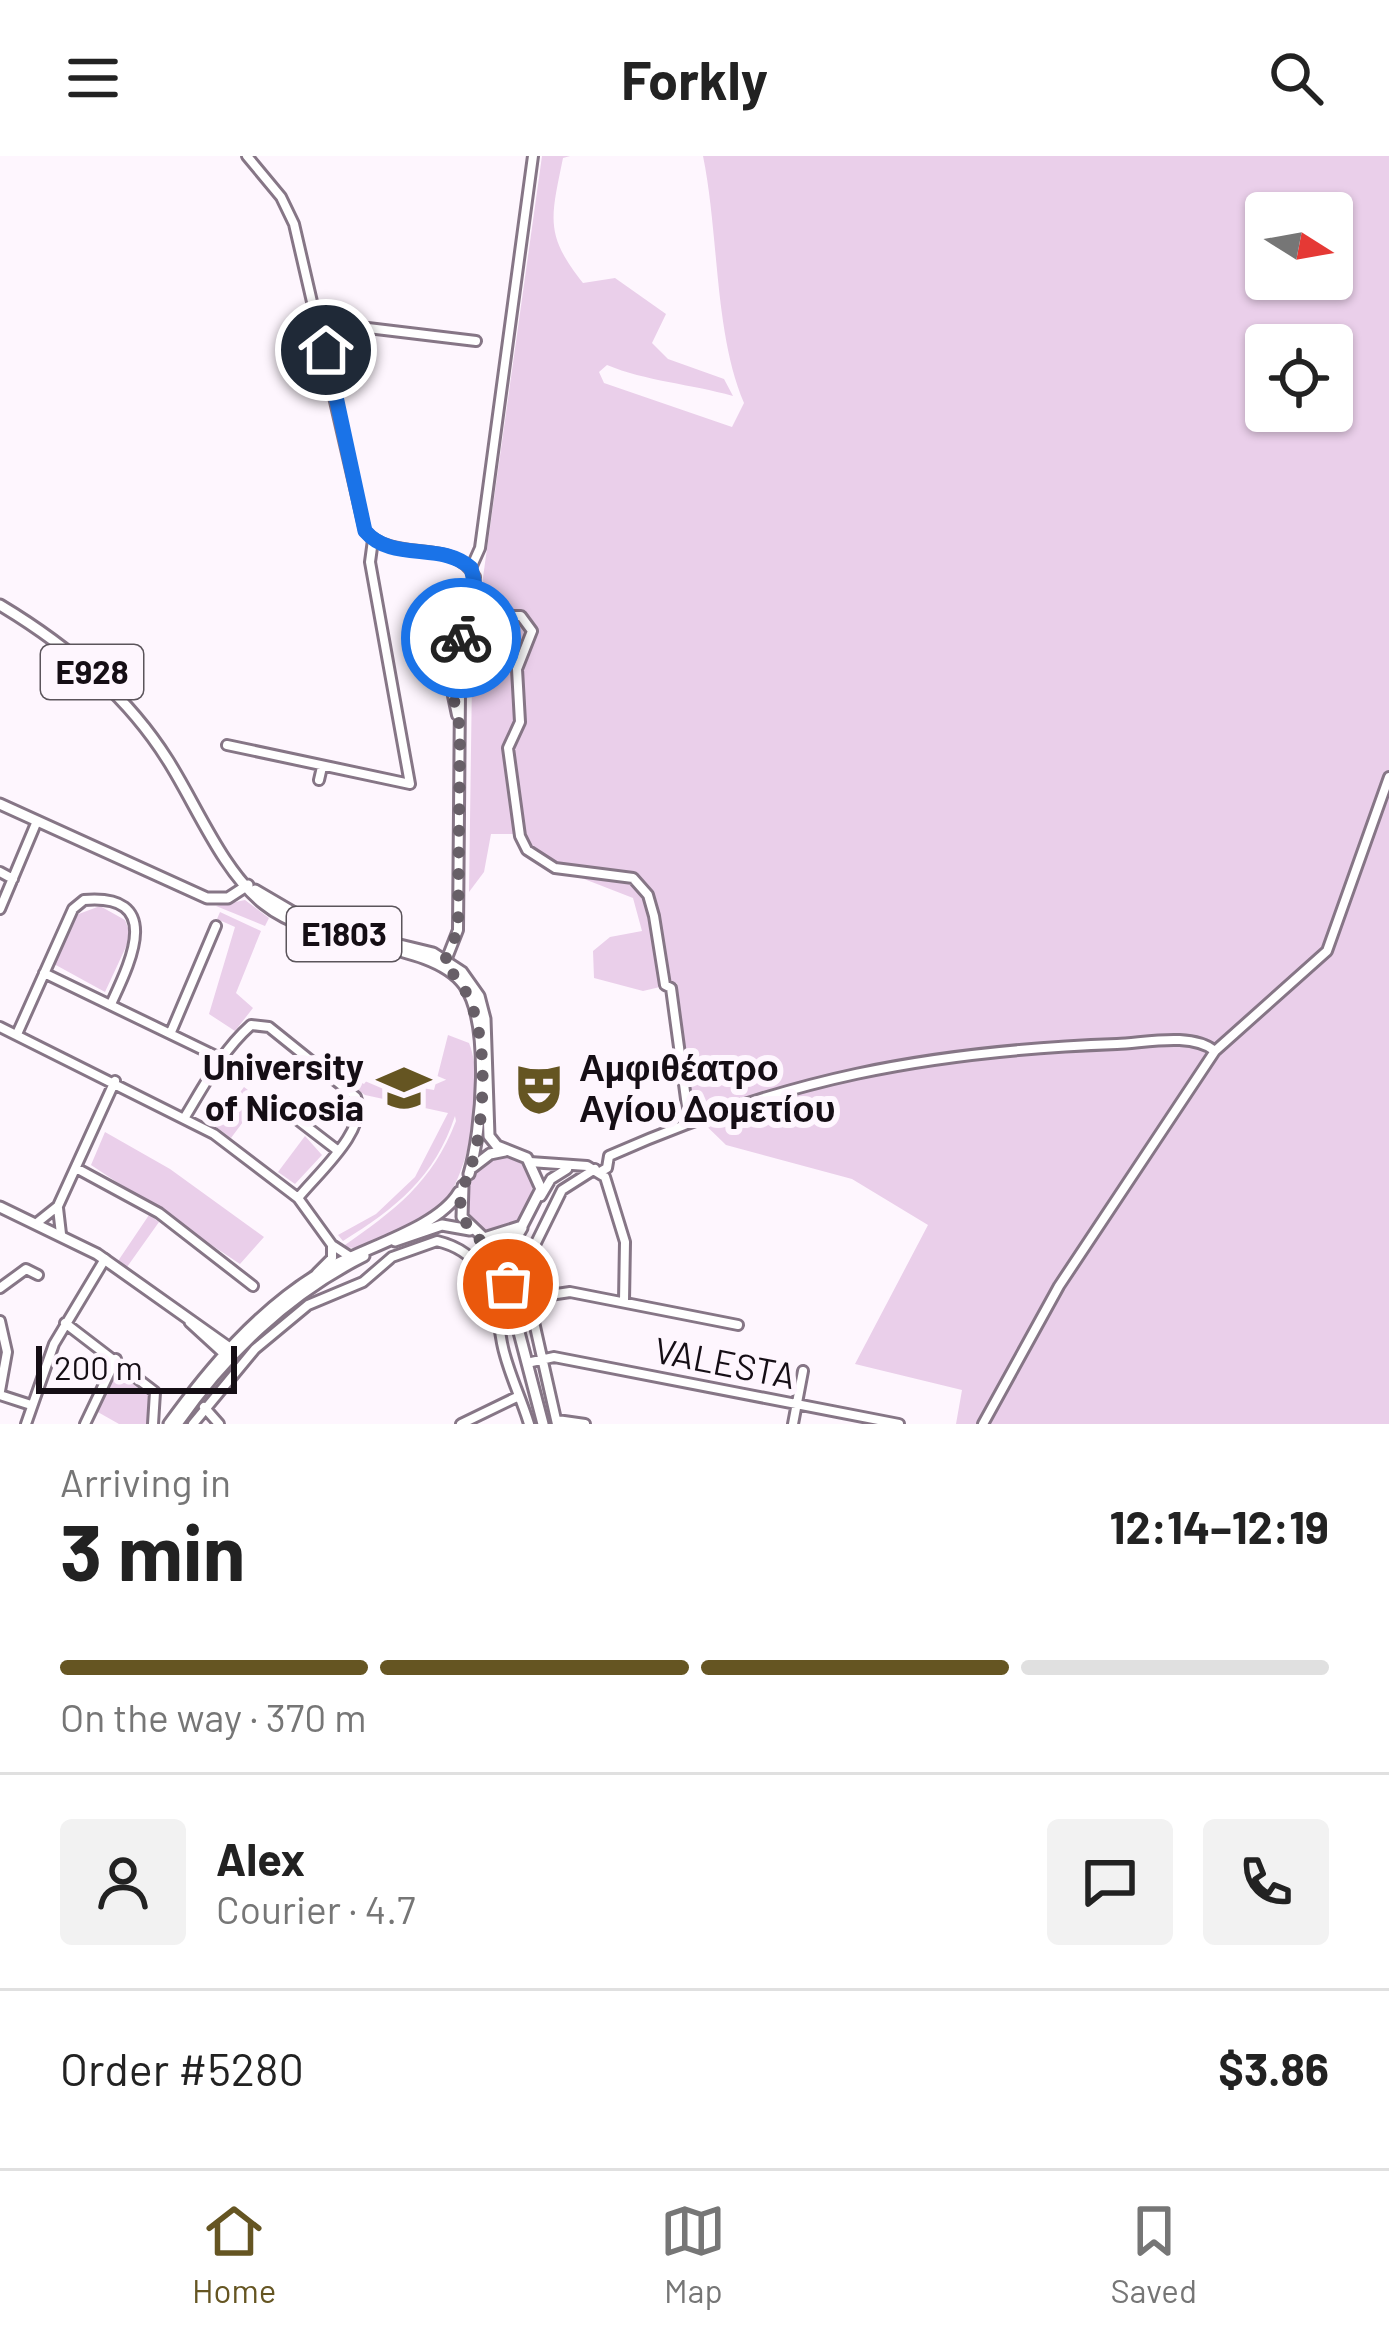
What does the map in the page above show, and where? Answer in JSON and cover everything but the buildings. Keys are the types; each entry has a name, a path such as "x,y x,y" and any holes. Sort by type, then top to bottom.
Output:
{"main road":[{"name":"E928","path":"0,604 62,647 130,708 249,886"},
{"path":"0,804 207,898 228,898 249,886"},
{"name":"E1803","path":"249,886 320,927 445,962 479,997 486,1031 487,1130 495,1144 512,1151"},
{"name":"E1803","path":"445,962 469,991 478,1016 478,1133 470,1174"},
{"path":"173,1424 230,1353 287,1305 351,1259 444,1213 490,1154 512,1151 530,1162 541,1183 538,1201 509,1250 508,1284"},
{"path":"463,1186 460,1211 470,1230"},
{"path":"0,1207 105,1259 230,1353"},
{"path":"484,1238 510,1233 526,1221"},
{"path":"173,1424 210,1372 316,1274 437,1226 470,1230 484,1238 508,1284 543,1424"},
{"path":"188,1318 212,1343 230,1353"},
{"path":"210,1372 212,1343"}],"street":[{"path":"247,156 281,197 295,224 362,525 373,540 393,549 459,558 471,568"},
{"path":"445,962 458,930 460,728 464,646 473,604 471,568 481,548 533,156"},
{"path":"325,343 331,330 343,326 476,341"},
{"path":"227,745 410,784 370,562 373,540"},
{"path":"460,728 452,691 455,655 473,604"},
{"path":"472,616 521,616 532,631 517,669 521,714 508,767 516,821 527,850 555,868 633,878 648,895 665,985 671,988 689,1120"},
{"path":"319,780 322,766"},
{"path":"983,1424 1059,1286 1215,1052 1327,951 1389,777"},
{"path":"0,909 37,821"},
{"path":"0,872 14,879"},
{"path":"17,1034 73,909 84,901 104,902 132,917 139,936 111,1004"},
{"path":"171,1032 216,926"},
{"path":"44,973 220,1058"},
{"path":"0,1027 185,1118 298,1198 332,1245 351,1259 363,1282"},
{"path":"185,1118 220,1058 248,1028 269,1027 359,1102 358,1120 298,1198"},
{"path":"586,1424 557,1422 541,1359 527,1261 562,1190 608,1168 609,1156 689,1120 834,1076 949,1055 1185,1041 1215,1052"},
{"path":"38,1222 58,1206 115,1081"},
{"path":"272,1100 337,1150"},
{"path":"530,1162 597,1171"},
{"path":"538,1201 551,1179 574,1166"},
{"path":"76,1168 159,1213 253,1286"},
{"path":"597,1171 626,1242 624,1301"},
{"path":"58,1206 61,1234"},
{"path":"193,1424 283,1324 326,1294 363,1282 392,1257 437,1241 478,1264 497,1302 502,1346 529,1424"},
{"path":"316,1274 332,1258 332,1245"},
{"path":"26,1424 65,1323 105,1259"},
{"path":"0,1288 26,1269 38,1275"},
{"path":"530,1298 570,1292 738,1325"},
{"path":"0,1321 7,1352 0,1393 31,1405"},
{"path":"65,1323 155,1392 153,1424"},
{"path":"85,1424 116,1358"},
{"path":"527,1364 541,1359"},
{"name":"VALESTA","path":"541,1359 899,1424"},
{"path":"794,1424 803,1371"},
{"path":"461,1424 520,1396"},
{"path":"204,1407 219,1424"}],"shaded area":[{"path":"542,156 570,156 563,158 554,225 562,251 583,283 615,278 666,314 652,343 668,359 724,379 733,396 607,365 599,372 604,383 732,427 744,403 727,345 703,156 1389,156 1389,1424 956,1424 962,1390 855,1364 928,1225 852,1179 726,1145 691,1111 677,983 643,991 594,978 593,951 610,937 642,931 633,898 525,856 515,834 491,834 484,872 469,892 472,679 495,664 500,629 478,613"},
{"path":"245,900 269,918 265,926 216,906"},
{"path":"100,906 125,920 131,936 105,992 54,964 76,915"},
{"path":"220,912 261,931 236,993 253,1008 235,1031 209,1014 235,927 217,919"},
{"path":"448,1035 469,1043 476,1080 467,1151 451,1192 432,1213 411,1225 355,1248 342,1247 410,1193 436,1162 456,1121 455,1116 437,1157 411,1189 343,1241 338,1235 376,1214 415,1177 448,1113 365,1095 348,1083 352,1077 364,1084 368,1079 434,1090"},
{"path":"244,1087 260,1099 231,1138 215,1126"},
{"path":"105,1132 170,1169 264,1237 240,1264 91,1165"},
{"path":"305,1136 322,1155 295,1184 278,1172"},
{"path":"505,1156 526,1166 531,1194 517,1225 486,1232 466,1214 467,1194 479,1169"},
{"path":"149,1215 159,1222 127,1267 118,1261"},
{"path":"121,1372 148,1391 152,1406 147,1424 119,1424 96,1411 107,1383"}],"way so far":[{"path":"461,638 452,691 460,728 458,930 443,965 462,981 475,1006 479,1068 478,1133 460,1211 470,1230 489,1245 508,1284"}],"place":[{"name":"University of Nicosia","path":"404,1088"},
{"name":"Αμφιθέατρο Αγίου Δομετίου","path":"539,1089"}],"route":[{"path":"326,350 362,525 382,546 453,557 471,568 476,590 461,638"}]}
